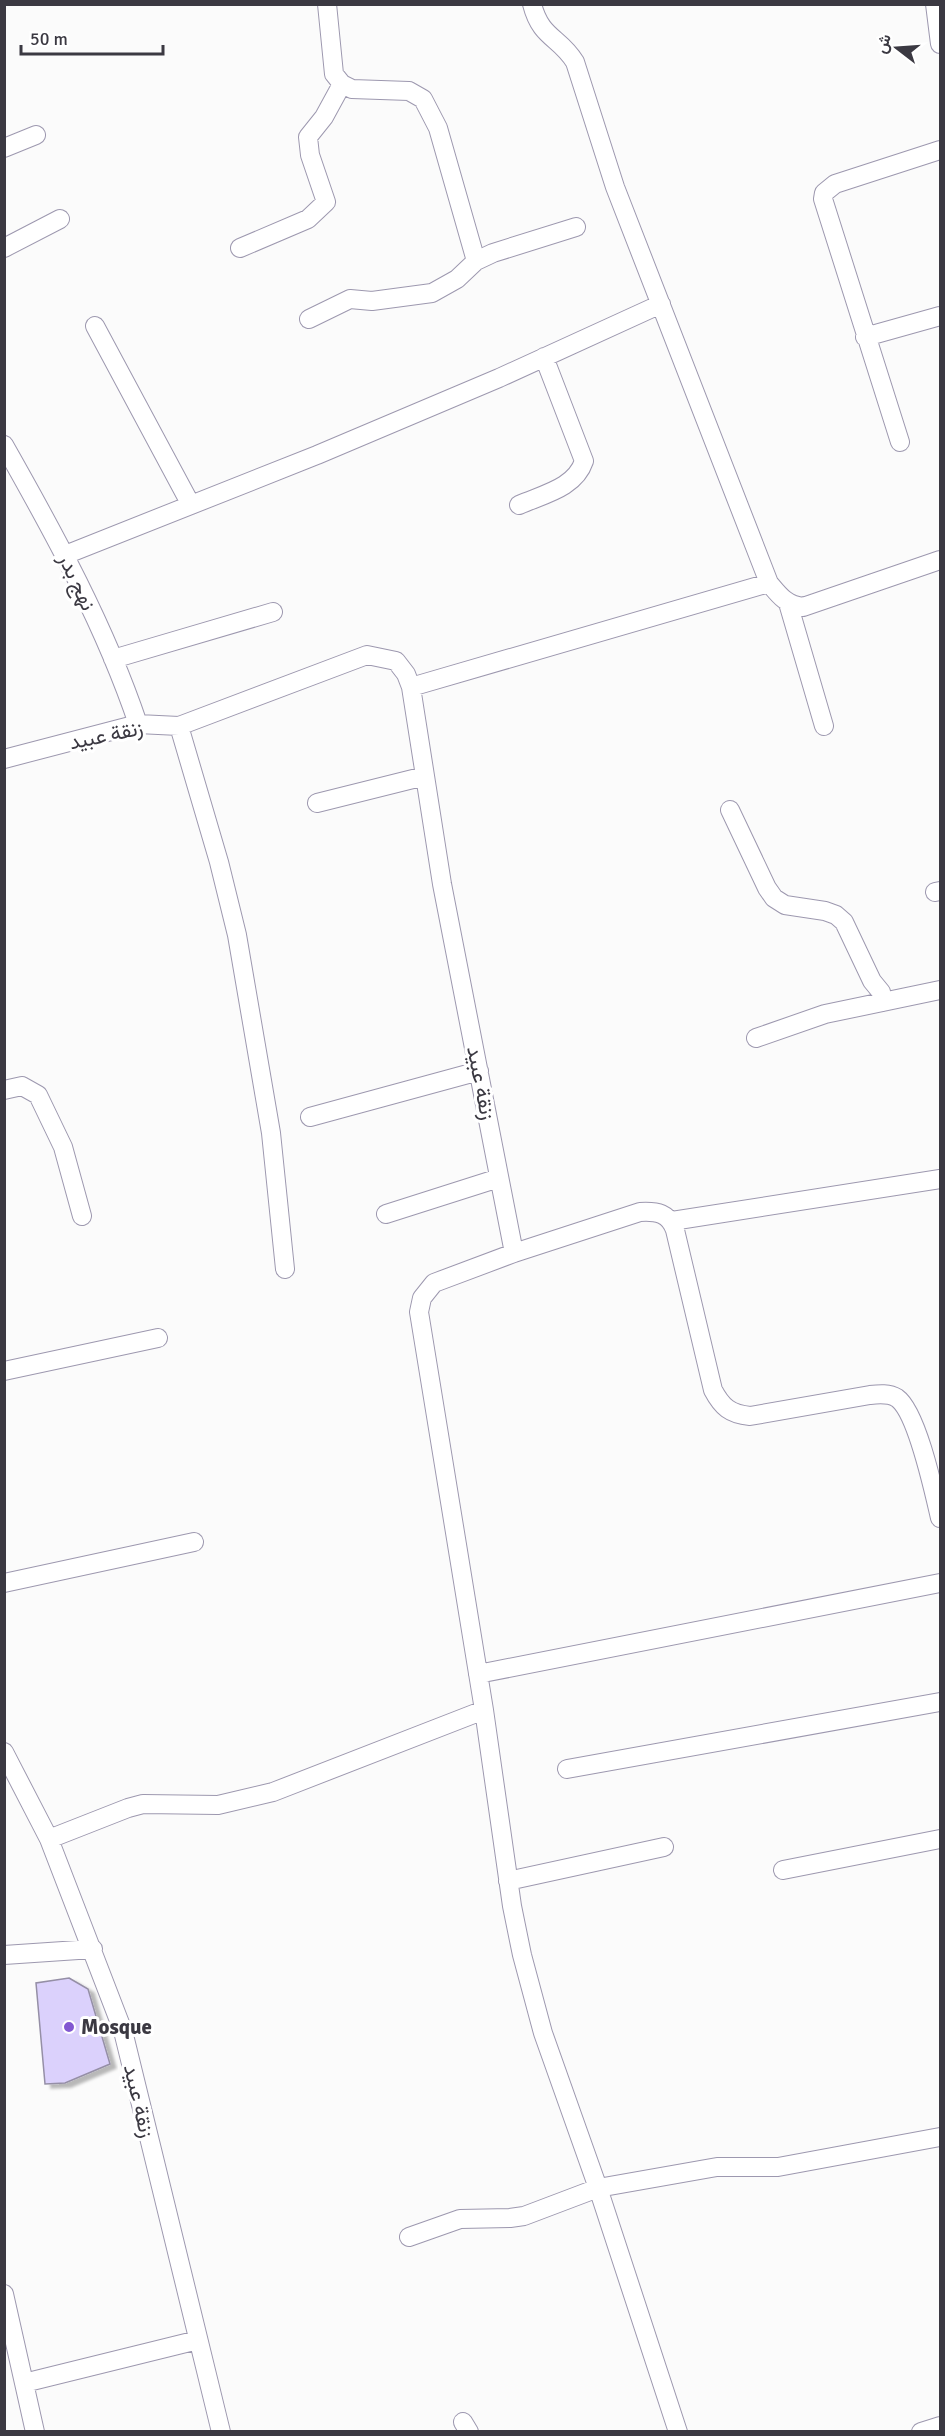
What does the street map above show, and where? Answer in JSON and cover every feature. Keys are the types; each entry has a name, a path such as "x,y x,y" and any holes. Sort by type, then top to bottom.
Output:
{"street":[{"path":"327,4 334,74 342,84 352,89 409,91 423,99 438,128 476,261"},
{"path":"532,4 544,32 567,50 574,62 615,187 769,583 788,603 795,606 808,606 940,560"},
{"path":"935,4 940,44"},
{"path":"240,248 308,219 326,202 310,155 308,137 324,117 342,84"},
{"path":"4,148 36,135"},
{"path":"900,442 865,338 823,199 824,193 835,184 940,150"},
{"path":"4,248 60,219"},
{"path":"309,319 351,299 372,301 432,293 457,279 476,261 493,253 576,227"},
{"path":"65,555 317,455 661,304"},
{"path":"865,338 940,316"},
{"path":"95,326 191,504"},
{"path":"519,505 571,483 580,473 584,461 544,357"},
{"name":"نهج بدر","path":"4,445 65,555 113,659 138,724"},
{"path":"411,687 769,583"},
{"path":"788,603 824,726"},
{"path":"113,659 273,612"},
{"name":"زنقة عبيد","path":"4,759 138,724 179,726 367,655 396,661 406,674 411,687 442,884 514,1253"},
{"path":"179,726 219,862 237,934 272,1134 285,1269"},
{"path":"317,802 425,776"},
{"path":"730,810 774,898 785,905 836,915 844,922 872,981 881,992 883,1002"},
{"path":"756,1038 825,1014 940,990"},
{"path":"310,1117 479,1071"},
{"path":"4,1090 22,1086 38,1095 63,1147 82,1216"},
{"path":"386,1214 499,1178"},
{"path":"672,1221 940,1179"},
{"path":"673,2430 598,2188 533,2000 522,1955 508,1881 484,1710 419,1312 422,1298 434,1283 514,1253 640,1212 660,1212 672,1221 713,1390 720,1403 735,1414 750,1416 870,1395 884,1394 896,1397 905,1406 915,1426 939,1507"},
{"path":"4,1371 158,1338"},
{"path":"4,1583 194,1542"},
{"path":"478,1674 940,1583"},
{"path":"567,1769 940,1702"},
{"path":"49,1839 143,1804 218,1805 273,1792 484,1710"},
{"name":"زنقة عبيد","path":"4,1752 49,1839 123,2031 221,2432"},
{"path":"783,1870 940,1839"},
{"path":"508,1881 664,1847"},
{"path":"4,1955 93,1949"},
{"path":"409,2237 460,2219 524,2216 598,2188 717,2168 778,2167 940,2137"},
{"path":"4,2294 35,2432"},
{"path":"24,2383 198,2340"},
{"path":"921,2432 940,2426"}],"building":[{"name":"Mosque","path":"69,1978 88,1989 110,2064 65,2083 45,2084 36,1983"}],"place":[{"name":"Mosque","path":"69,2027"}]}
